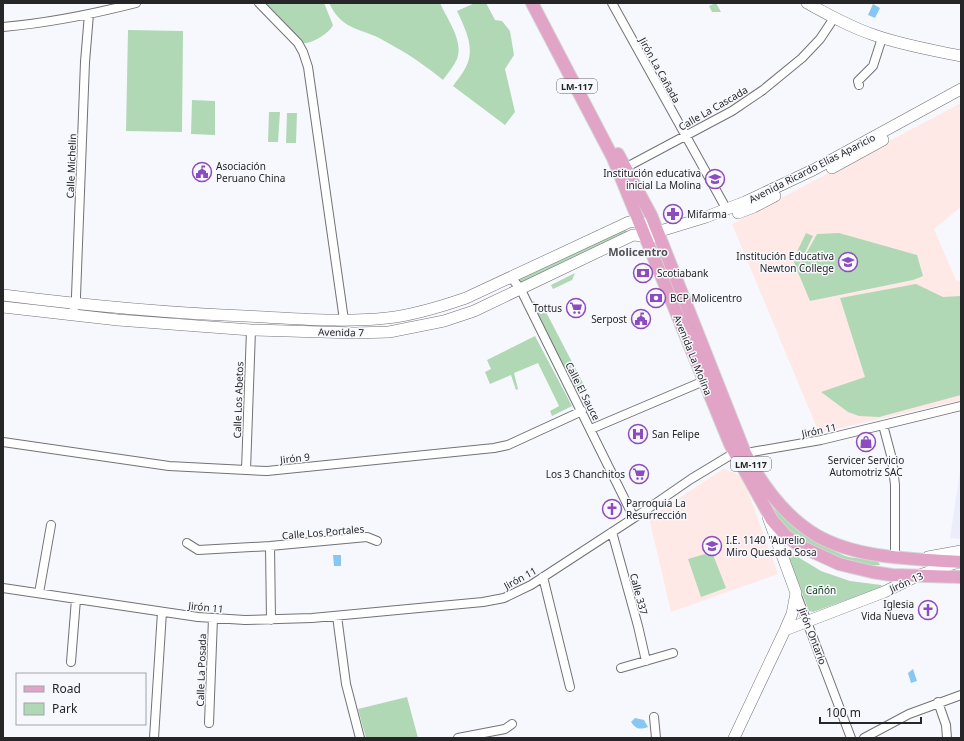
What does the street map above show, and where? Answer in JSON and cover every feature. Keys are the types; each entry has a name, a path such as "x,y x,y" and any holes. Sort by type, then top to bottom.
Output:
{"main road":[{"name":"Avenida La Molina","path":"532,3 622,169 651,215 740,454 764,486 779,504 796,520 816,535 840,545 862,552 895,557 918,559 960,558"},
{"name":"Avenida La Molina","path":"541,3 622,169 639,221 704,381 740,454 766,512 779,529 791,539 815,554 839,564 872,572 917,576 961,577"},
{"path":"807,3 851,26 882,38 911,46 961,56"},
{"name":"Avenida Ricardo Elías Aparicio","path":"659,235 727,210 813,170 961,89"},
{"name":"Avenida Ricardo Elías Aparicio","path":"659,235 701,226 754,207 850,159 961,97"},
{"name":"Avenida 7","path":"3,295 118,309 200,314 323,320 388,318 413,314 466,298 629,222 639,221"},
{"path":"639,221 659,235"},
{"name":"Avenida 7","path":"3,307 118,320 251,330 389,332 444,322 474,311 633,235 659,235"},
{"path":"118,309 118,320"},
{"path":"322,332 323,320"},
{"name":"Jirón Ontario","path":"766,512 796,593"},
{"name":"Jirón 13","path":"785,630 884,592 960,558"},
{"path":"734,738 792,614 796,593"}],"street":[{"path":"3,27 89,14 136,3"},
{"path":"260,3 298,42 308,67 344,320"},
{"name":"Jirón La Cañada","path":"612,3 727,210"},
{"name":"Calle Michelin","path":"76,304 85,62 89,14"},
{"name":"Calle La Cascada","path":"622,169 732,111 763,90 802,58 820,39 834,18"},
{"path":"859,85 858,81 873,66 882,38"},
{"name":"Calle El Sauce","path":"508,279 513,280 520,288 634,518"},
{"path":"64,314 71,311 76,304"},
{"name":"Calle Los Abetos","path":"246,470 251,330"},
{"path":"591,429 704,381"},
{"name":"Jirón 11","path":"3,588 162,612 213,618 271,620 337,616 483,602 504,598 531,585 722,460 740,454 806,443 884,426 961,406"},
{"name":"Jirón 9","path":"3,442 169,466 267,471 494,448 508,445 582,411"},
{"path":"884,426 892,460 894,485 895,557"},
{"path":"39,593 50,525"},
{"name":"Calle 337","path":"612,532 646,661"},
{"name":"Calle Los Portales","path":"187,544 198,550 270,546 367,537 376,542"},
{"name":"Calle Los Portales","path":"270,546 271,620"},
{"path":"543,577 570,687"},
{"name":"Jirón Ontario","path":"796,593 851,738"},
{"path":"71,662 76,599"},
{"path":"154,738 162,612"},
{"path":"337,616 346,684 360,738"},
{"name":"Calle La Posada","path":"209,723 213,618"},
{"path":"621,668 673,653"},
{"path":"864,738 900,718 938,702 961,695"},
{"path":"938,702 946,725 947,738"},
{"path":"654,717 656,738"},
{"path":"458,738 505,729 512,724"}],"shaded area":[{"name":"Institución Educativa Newton College","path":"961,103 961,207 934,229 956,280 961,281 961,400 819,433 732,224"},
{"path":"961,464 961,539 950,538"},
{"name":"I.E. 1140 \"Aurelio Miro Quesada Sosa","path":"723,469 733,472 743,478 778,574 671,612 649,518"}],"green space":[{"path":"262,3 324,3 333,25 319,38 310,42 302,43"},
{"path":"329,3 440,3 457,38 459,52 457,59 443,80 420,62 378,37 343,22"},
{"path":"475,3 486,3 495,20 502,21 510,31 514,55 505,69 515,112 505,125 453,86 465,69 470,56 469,42 463,23 457,11"},
{"path":"716,3 721,12 712,12 709,6"},
{"path":"128,30 183,31 182,132 126,131"},
{"path":"192,100 215,101 215,135 191,134"},
{"path":"269,112 280,112 278,142 268,142"},
{"path":"287,113 297,113 296,143 286,143"},
{"path":"625,227 627,232 521,284 515,279"},
{"path":"806,233 813,236 797,269 793,260"},
{"path":"839,233 917,255 923,276 913,280 810,301 797,270 817,234"},
{"path":"575,273 572,280 553,289 551,285"},
{"path":"916,284 943,297 961,296 961,395 879,417 859,416 848,412 821,392 865,377 840,298"},
{"path":"534,301 541,314 546,312 584,385 578,388 573,387 529,303"},
{"path":"535,336 572,406 552,416 550,411 559,406 538,363 514,373 518,389 516,390 511,375 490,384 485,372 491,369 487,360"},
{"path":"774,508 800,529 840,554 856,558 877,559 880,565 860,565 806,544 785,531 771,511"},
{"name":"Cañón","path":"788,551 821,571 850,581 881,585 883,587 813,612 809,611 786,552"},
{"path":"712,552 726,588 701,597 688,559"},
{"path":"407,697 418,738 366,738 358,709"}],"water":[{"path":"873,4 880,8 875,18 868,15"},
{"path":"333,555 341,555 341,566 334,566"},
{"path":"913,669 917,681 911,683 908,673"},
{"path":"635,718 644,720 648,727 640,729 634,726 631,722"}],"place":[{"name":"Asociación Peruano China","path":"202,172"},
{"name":"Institución educativa inicial La Molina","path":"715,179"},
{"name":"Mifarma","path":"673,214"},
{"name":"Institución Educativa Newton College","path":"848,262"},
{"name":"Scotiabank","path":"643,273"},
{"name":"BCP Molicentro","path":"656,298"},
{"name":"Tottus","path":"576,308"},
{"name":"Serpost","path":"641,319"},
{"name":"San Felipe","path":"638,434"},
{"name":"Servicer Servicio Automotriz SAC","path":"866,442"},
{"name":"Los 3 Chanchitos","path":"639,474"},
{"name":"Parroquia La Resurrección","path":"612,509"},
{"name":"I.E. 1140 \"Aurelio Miro Quesada Sosa","path":"712,546"},
{"name":"Iglesia Vida Nueva","path":"928,610"}],"district":[{"name":"Molicentro","path":"638,251"}]}
